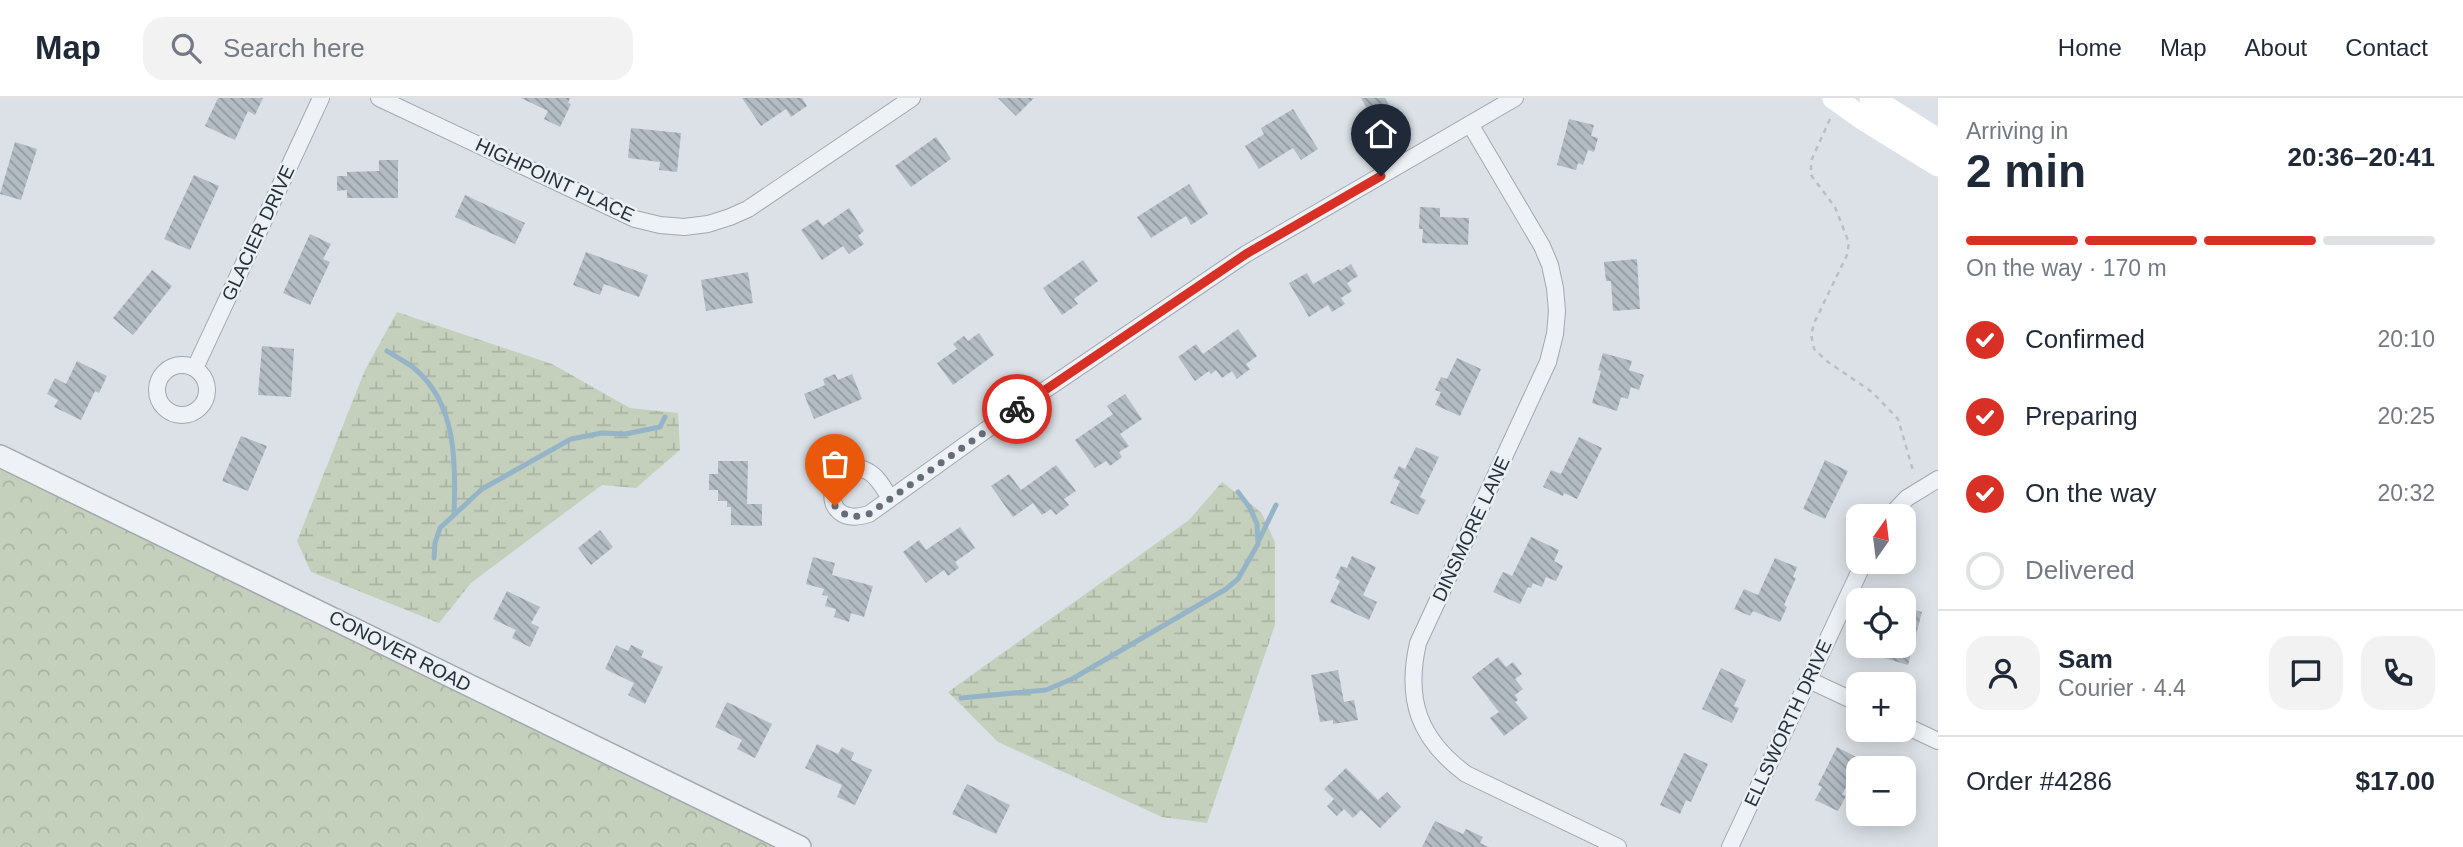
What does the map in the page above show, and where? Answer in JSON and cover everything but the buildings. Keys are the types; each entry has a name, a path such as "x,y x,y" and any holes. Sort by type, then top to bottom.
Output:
{"main road":[{"path":"1871,98 1938,139"},
{"path":"1832,108 1862,118 1938,165"}],"street":[{"name":"GLACIER DRIVE","path":"195,368 321,98"},
{"name":"HIGHPOINT PLACE","path":"379,98 635,219 684,227 708,224 748,209 912,98"},
{"path":"890,498 1246,254 1515,98"},
{"name":"DINSMORE LANE","path":"1470,124 1546,256 1555,288 1555,334 1548,362 1418,643 1412,682 1415,703 1421,723 1431,741 1448,760 1466,774 1618,847"},
{"name":"CONOVER ROAD","path":"0,456 800,847"},
{"path":"1903,504 1913,494 1938,479"},
{"name":"ELLSWORTH DRIVE","path":"1730,847 1858,574"},
{"path":"1809,680 1846,697"},
{"path":"1916,731 1938,741"}],"path":[{"path":"1832,108 1811,161 1811,176 1835,207 1849,243 1847,255 1815,321 1811,334 1814,349 1835,368 1872,392 1898,419 1914,472 1913,494"}],"green space":[{"path":"397,312 552,364 630,408 678,413 680,450 636,488 602,485 471,583 439,623 311,572 297,541 365,370"},
{"path":"0,469 276,590 795,847 0,847"},
{"path":"1222,482 1261,512 1275,542 1275,625 1207,823 1162,817 998,742 948,692 1189,520"}],"waterway":[{"path":"387,351 415,369 429,383 446,417 454,456 454,514"},
{"path":"434,558 440,528 482,489 571,439 602,433 625,434 660,427 665,417"},
{"path":"961,698 1046,690 1072,679 1226,589 1238,579 1258,544 1257,524 1250,508 1238,492"},
{"path":"1259,540 1276,505"}],"way so far":[{"path":"835,506 849,516 869,514 1017,409"}],"route":[{"path":"1017,409 1246,254 1381,176"}]}
